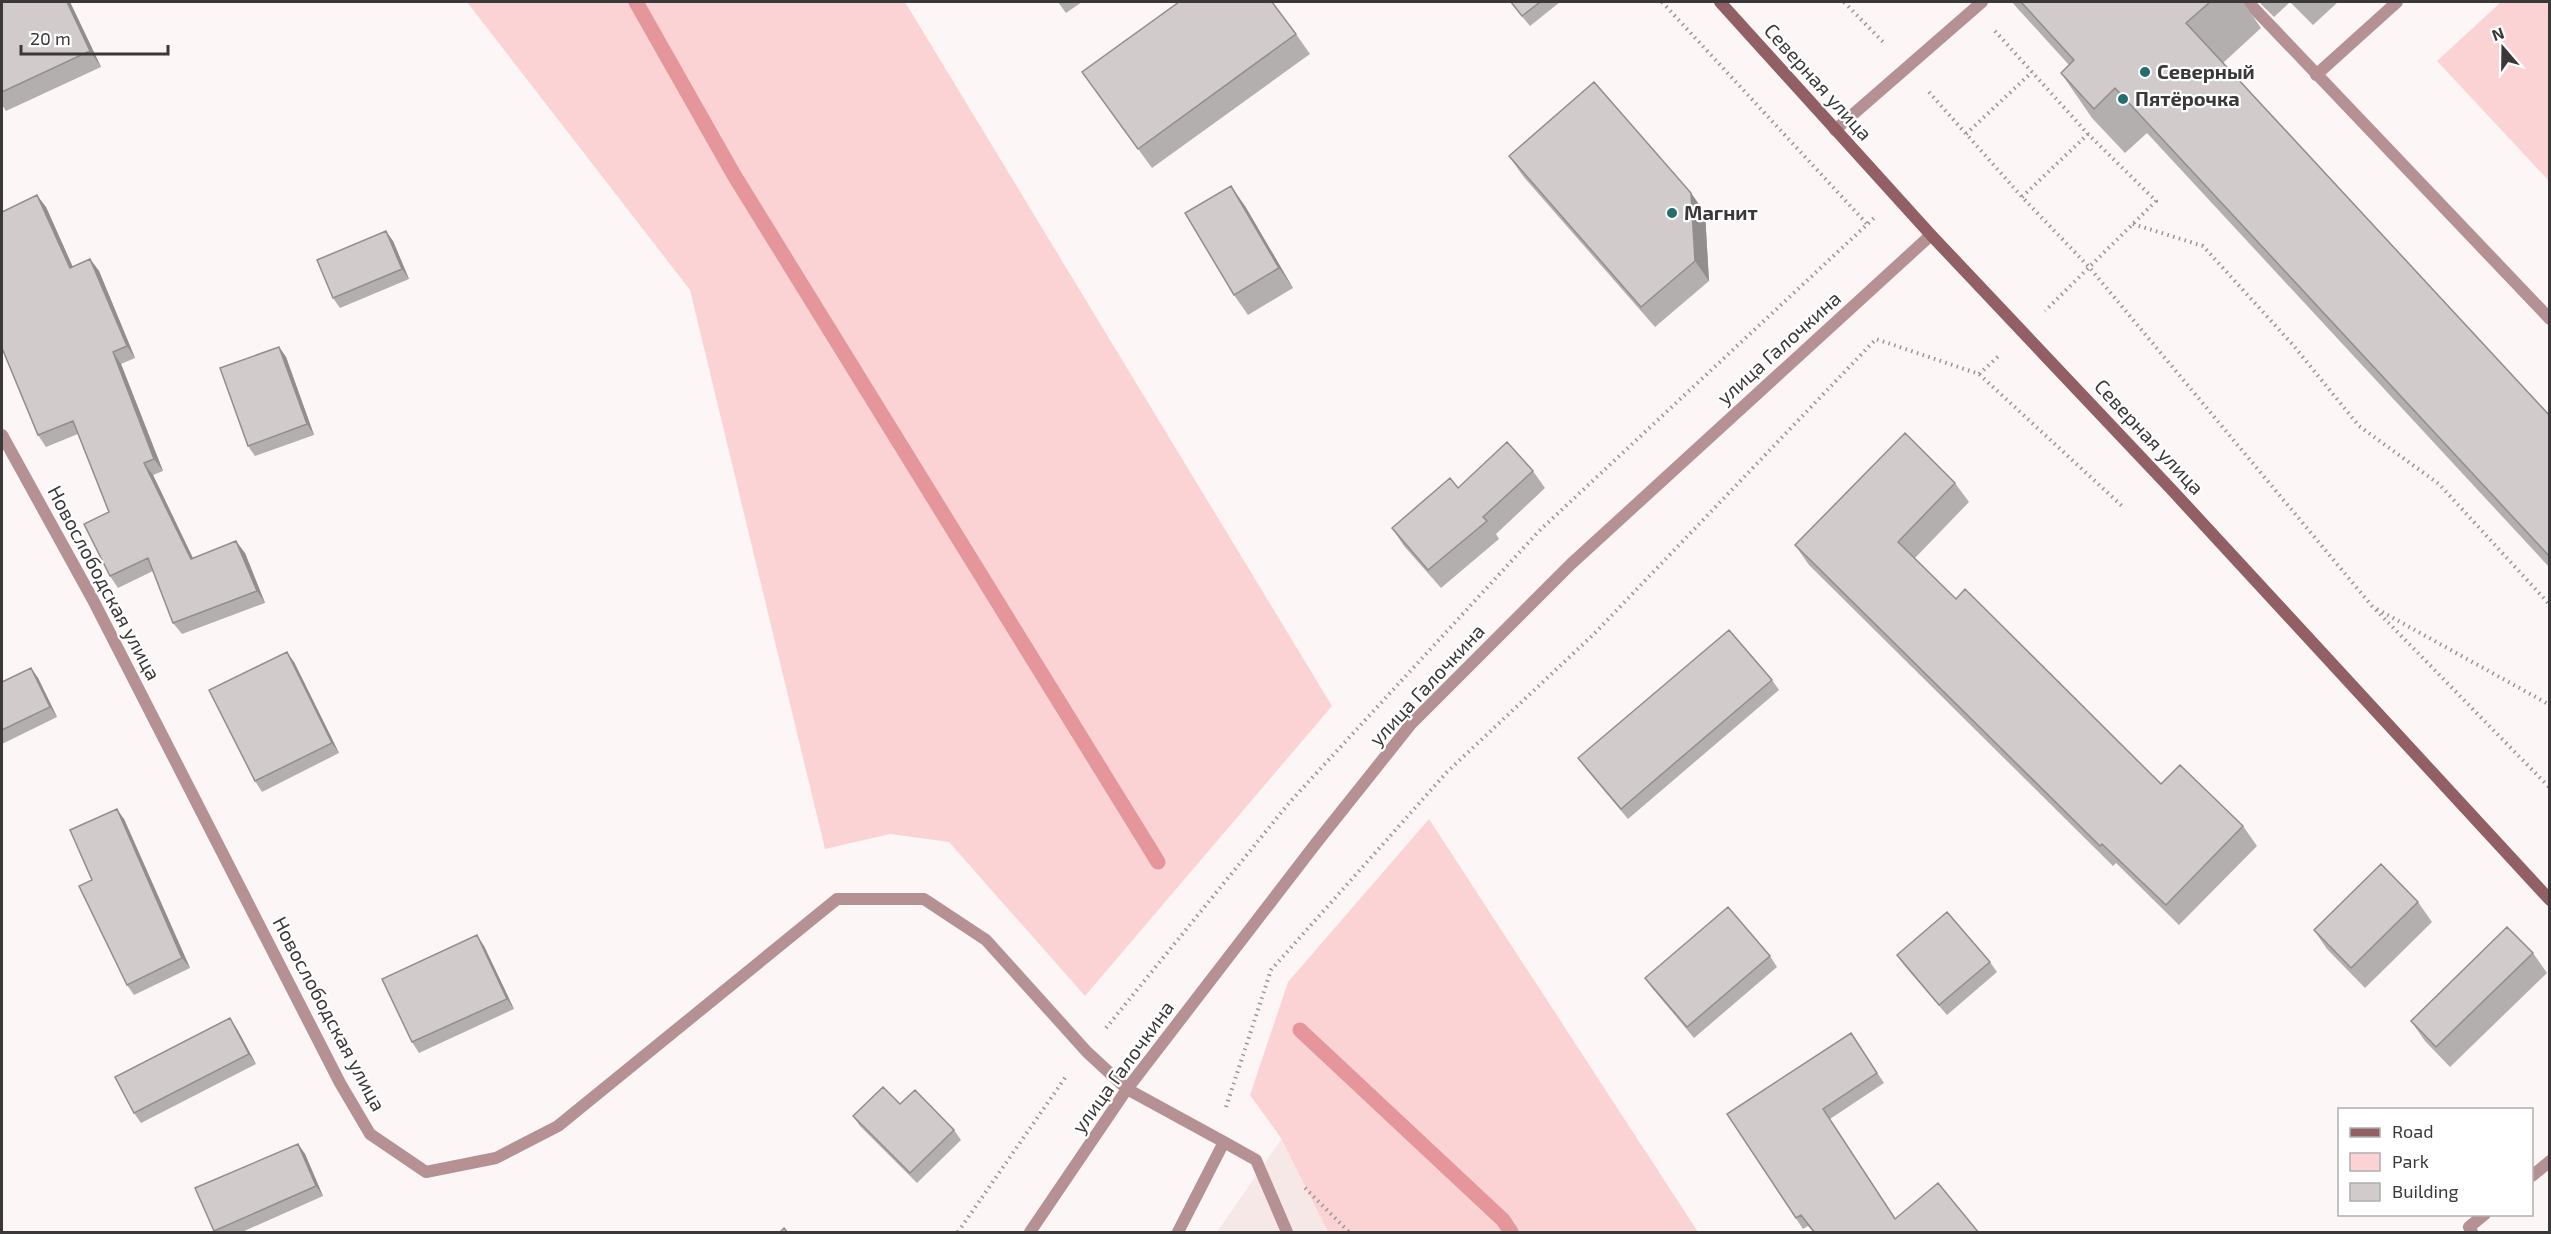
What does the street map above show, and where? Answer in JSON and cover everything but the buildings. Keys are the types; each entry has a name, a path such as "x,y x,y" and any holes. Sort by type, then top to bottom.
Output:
{"main road":[{"name":"Северная улица","path":"1720,2 1931,235 2179,497 2550,900"}],"street":[{"path":"2248,2 2550,319"},
{"path":"2316,75 2397,2"},
{"path":"1835,130 1979,5"},
{"name":"улица Галочкина","path":"1030,1233 1127,1089 1411,724 1571,564 1931,235"},
{"name":"Новослободская улица","path":"2,435 93,600 340,1083 370,1134 426,1172 496,1158 558,1126 837,899 924,899 986,940 1087,1052 1127,1089 1256,1160 1287,1233"},
{"path":"1178,1233 1224,1142"},
{"path":"2533,1175 2550,1161"},
{"path":"2472,1233 2469,1227 2484,1216"}],"path":[{"path":"1662,2 1868,225"},
{"path":"1844,2 1907,67 2022,197 2089,267 2372,606 2550,788"},
{"path":"1979,5 2031,72 2088,134 2157,201 2089,267"},
{"path":"1966,134 2031,72"},
{"path":"2022,197 2088,134"},
{"path":"2133,224 2203,246 2293,345 2359,426 2439,484 2550,605"},
{"path":"1224,1142 1226,1108 1271,970 1447,772 1594,634 1876,339 1979,374 2121,506"},
{"path":"2372,606 2550,705"}],"shaded area":[{"path":"1282,1138 1328,1232 1217,1232"}],"green space":[{"path":"467,2 905,2 1332,706 1085,996 949,842 890,834 825,849 690,290"},
{"path":"2501,2 2549,2 2549,181 2437,61"},
{"path":"1429,819 1698,1232 1328,1232 1281,1138 1250,1095 1288,982"}],"waterway":[{"path":"636,2 734,175 1158,862"},
{"path":"1300,1030 1503,1220 1511,1232"}],"place":[{"name":"Северный","path":"2145,72"},
{"name":"Пятёрочка","path":"2123,99"},
{"name":"Магнит","path":"1672,213"}]}
